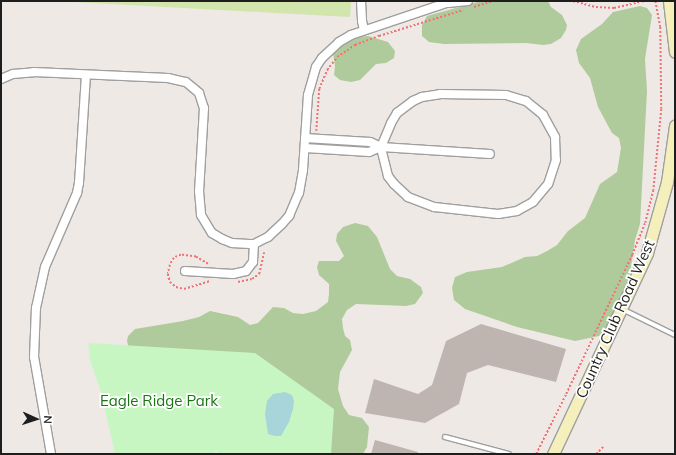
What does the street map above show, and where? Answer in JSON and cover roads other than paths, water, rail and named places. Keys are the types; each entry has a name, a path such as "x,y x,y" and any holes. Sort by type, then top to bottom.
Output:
{"main road":[{"path":"669,1 675,52"},
{"name":"Country Club Road West","path":"553,454 647,253 658,221 667,182 675,126"}],"street":[{"path":"361,1 364,30"},
{"path":"1,79 23,73 173,78 186,82 199,93 204,108 200,191 201,214 212,233 222,239 232,243 254,244 268,237 289,216 299,193 302,181 308,95 316,67 322,58 339,42 364,30 450,2 470,4"},
{"path":"51,454 35,370 34,345 36,308 45,267 77,193 79,183 86,75"},
{"path":"440,94 506,96 526,102 543,115 555,137 556,160 548,184 533,202 517,211 498,214 434,207 408,198 400,192 388,176 382,147 385,135 397,113 422,97 440,94"},
{"path":"305,138 370,142 382,147 490,154"},
{"path":"305,148 369,152 382,147"},
{"path":"185,271 233,274 246,271 253,262 254,244"}],"lane":[{"path":"622,309 675,335"},
{"path":"445,437 508,454"}],"water":[{"path":"285,392 292,395 294,401 289,422 281,436 268,434 265,414 267,401 273,394"}],"park label":[{"name":"Eagle Ridge Park","path":"159,401"}]}
